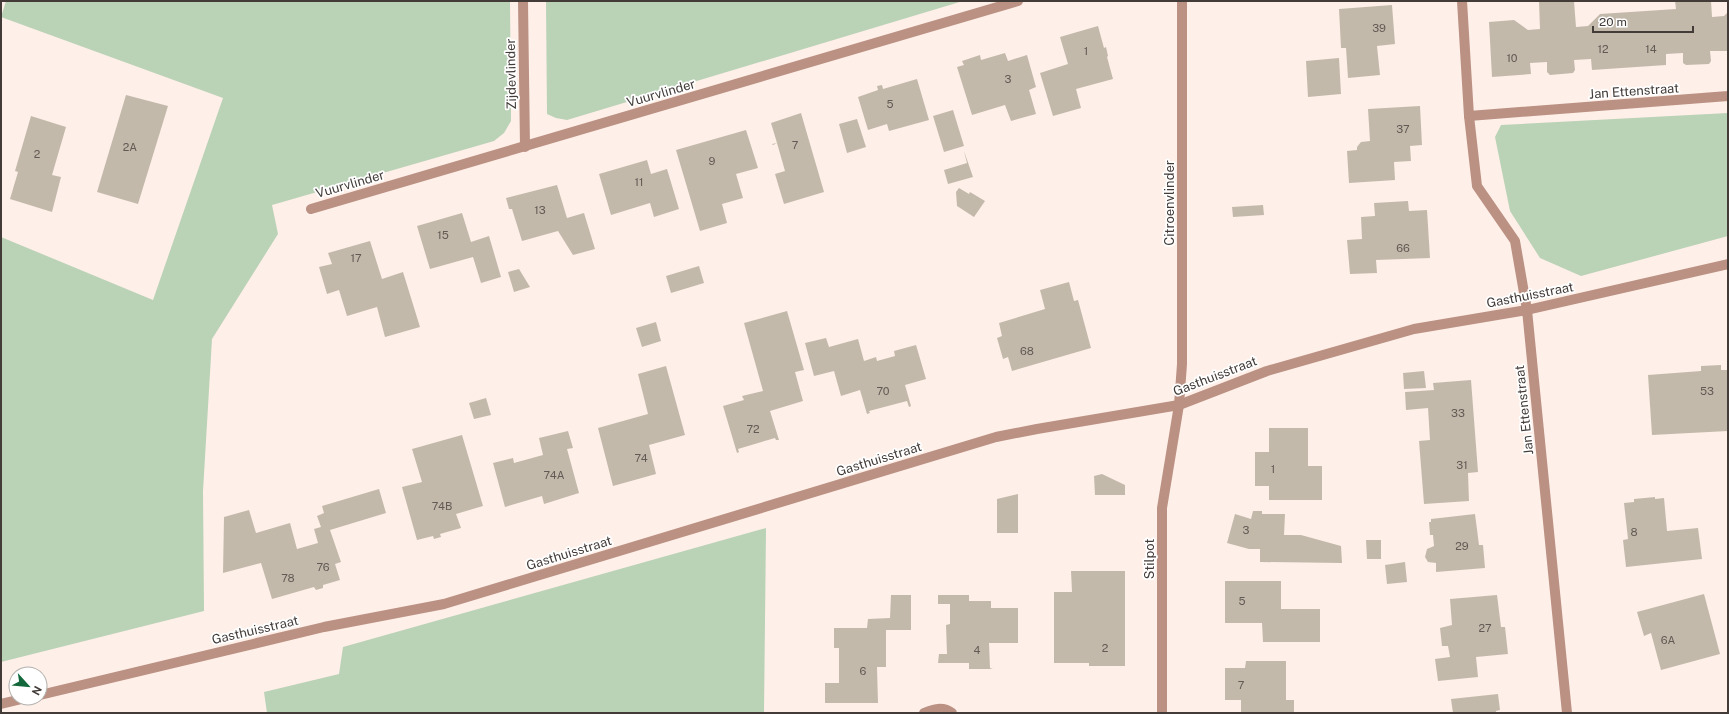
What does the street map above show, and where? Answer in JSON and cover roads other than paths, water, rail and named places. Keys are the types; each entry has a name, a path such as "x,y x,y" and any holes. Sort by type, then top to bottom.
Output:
{"street":[{"name":"Zijdevlinder","path":"523,1 525,147"},
{"name":"Vuurvlinder","path":"311,209 1018,1"},
{"name":"Citroenvlinder","path":"1179,406 1182,364 1182,1"},
{"name":"Jan Ettenstraat","path":"1462,1 1469,116 1477,186 1514,241 1527,310 1568,713"},
{"name":"Jan Ettenstraat","path":"1469,116 1728,96"},
{"name":"Gasthuisstraat","path":"48,693 324,627 444,604 996,437 1179,406 1267,371 1414,329 1527,310 1728,264"},
{"name":"Stilpot","path":"1162,713 1162,508 1179,406"},
{"path":"924,713 932,709 941,709 952,713"}]}
